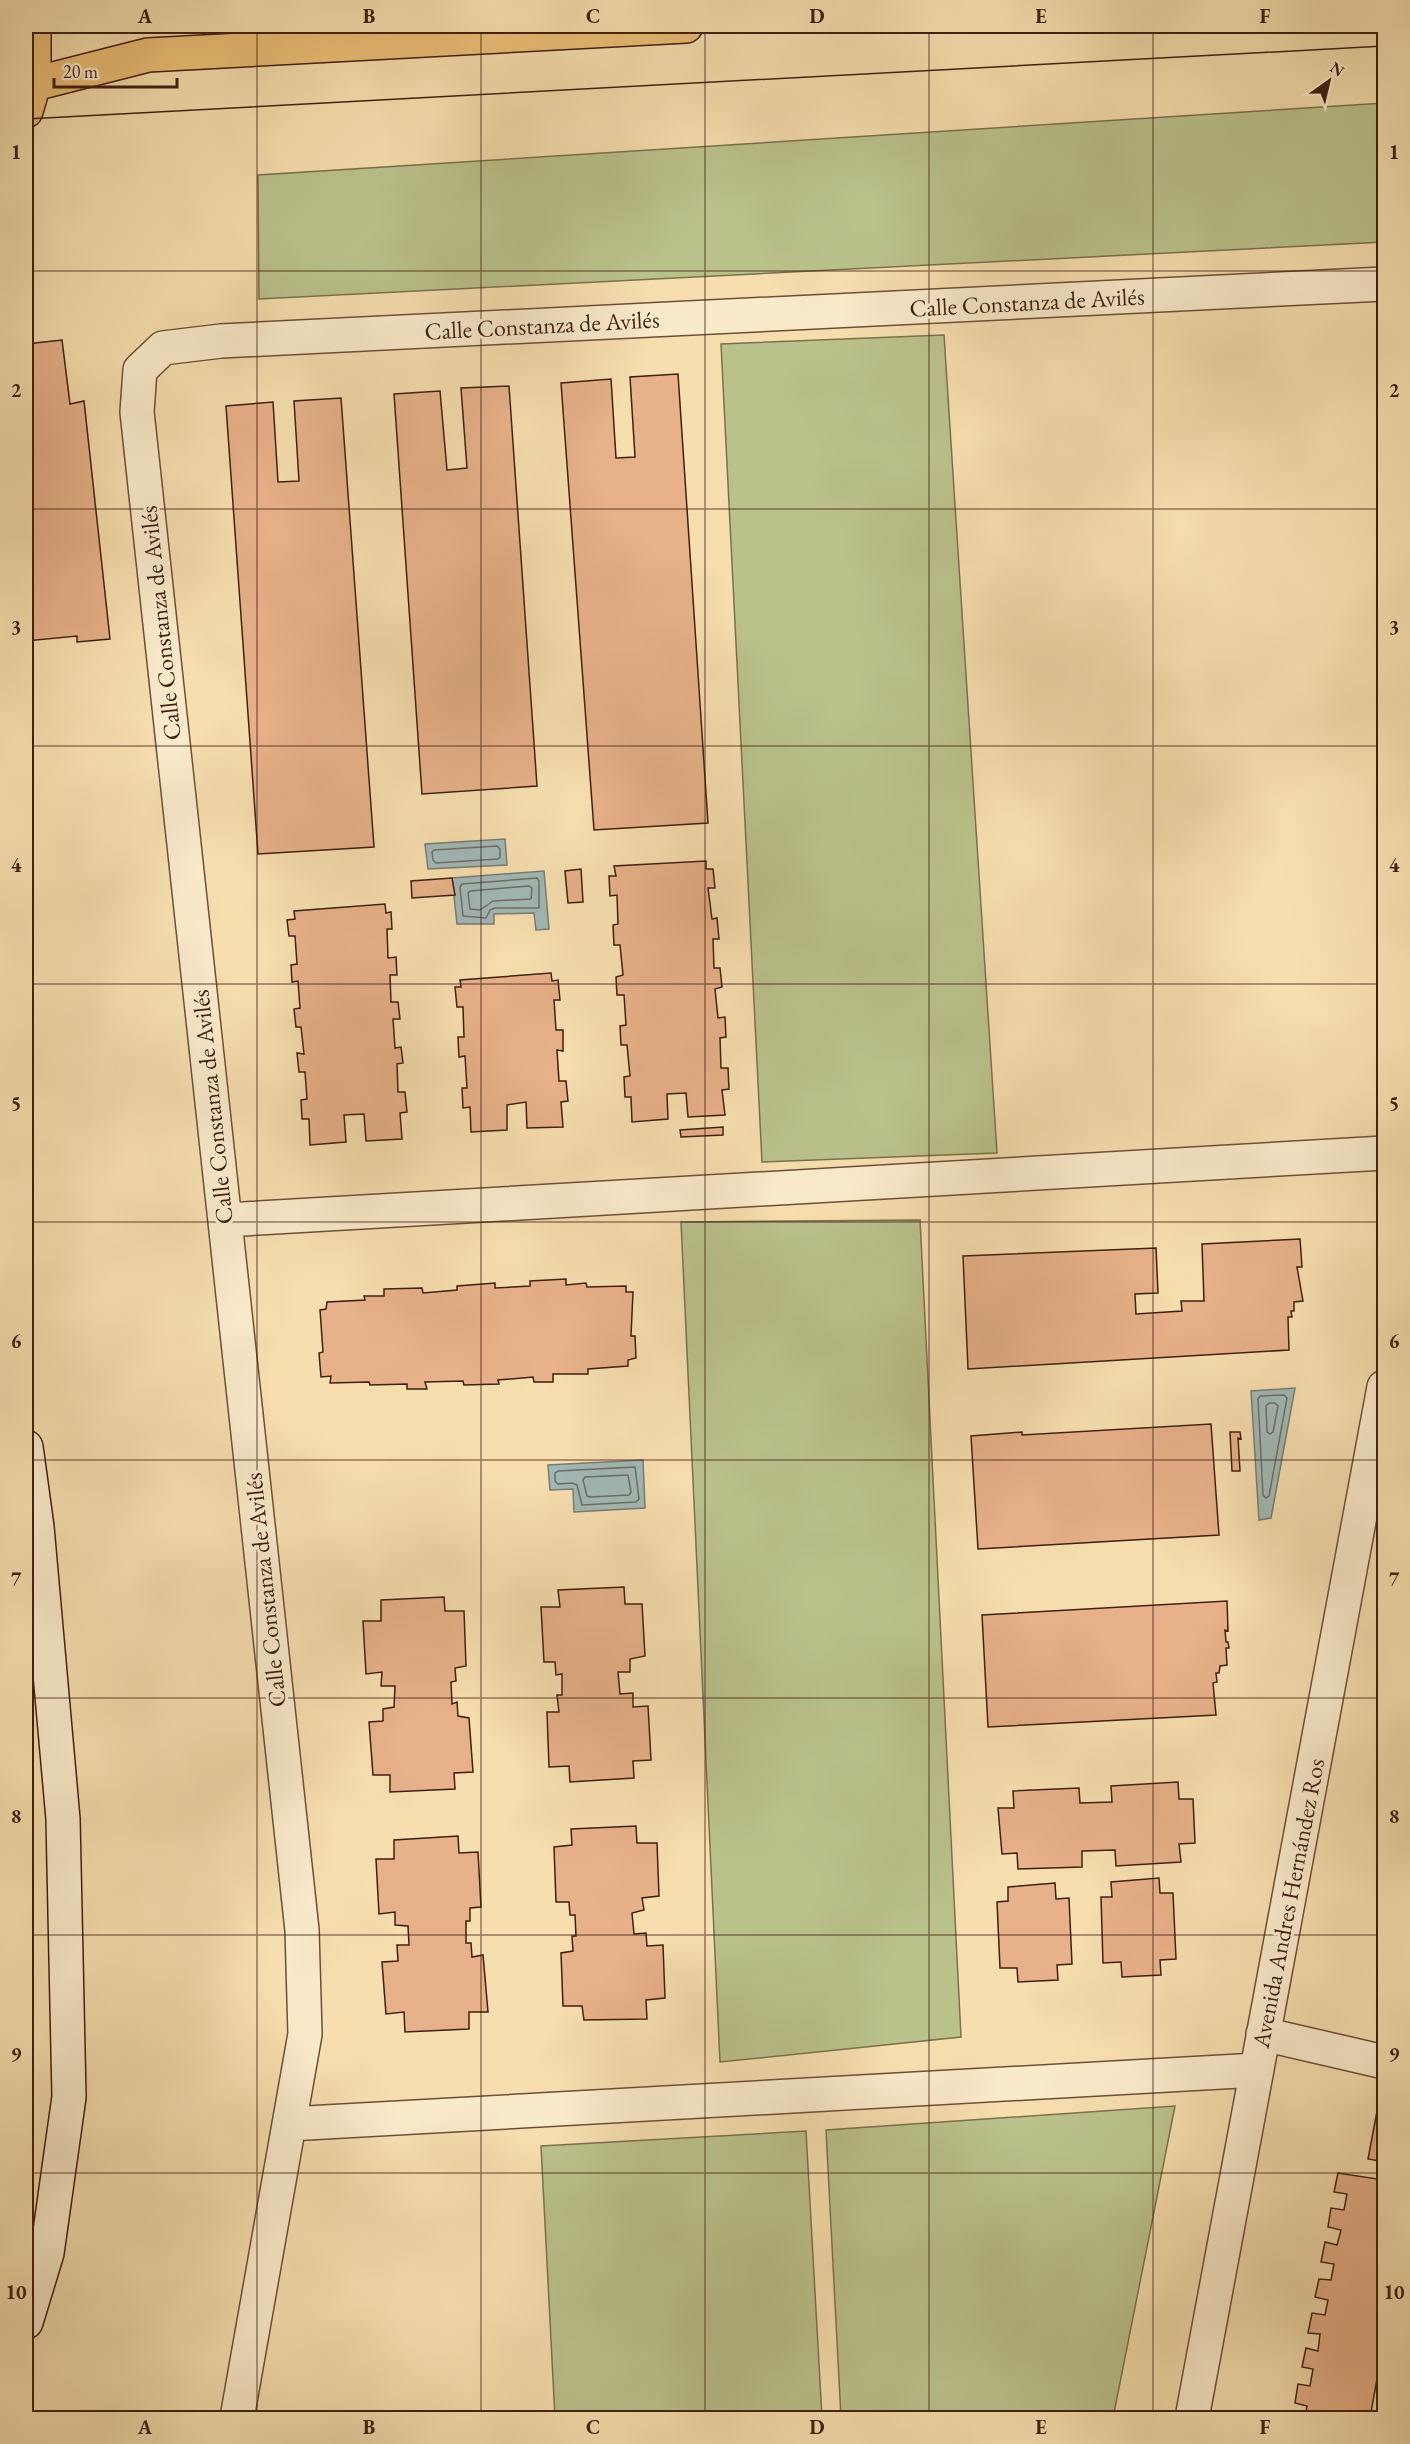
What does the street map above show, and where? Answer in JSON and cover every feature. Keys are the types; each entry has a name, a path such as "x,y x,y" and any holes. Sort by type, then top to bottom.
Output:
{"main road":[{"path":"34,26 30,98 148,55 686,26"}],"street":[{"name":"Calle Constanza de Avilés","path":"237,2418 305,2034 302,1930 137,412 140,370 163,348 221,341 1384,284"},
{"path":"225,1220 1384,1153"},
{"name":"Avenida Andres Hernández Ros","path":"1192,2418 1384,1386"},
{"path":"26,1446 37,1527 63,1819 69,2097 48,2253 26,2322"},
{"path":"1263,2034 1384,2062"},
{"path":"289,2124 1257,2070"}],"green space":[{"path":"1384,103 1384,242 259,299 258,175"},
{"path":"944,335 997,1153 762,1162 721,344"},
{"path":"920,1220 961,2037 720,2062 681,1222"},
{"path":"1175,2106 1113,2418 841,2418 826,2130"},
{"path":"806,2131 822,2418 555,2418 541,2146"}],"water":[{"path":"505,839 507,865 428,869 425,844"},
{"path":"544,871 549,929 536,930 534,913 494,914 494,924 457,924 452,878"},
{"path":"1295,1388 1271,1518 1259,1520 1251,1391"},
{"path":"643,1460 645,1508 574,1512 573,1489 550,1490 548,1465"}],"building":[{"path":"62,340 70,404 84,401 110,639 77,642 77,636 26,641 26,344"},
{"path":"678,374 708,823 594,830 561,383 611,379 616,458 635,457 630,377"},
{"path":"509,386 537,786 422,794 394,394 440,391 447,470 467,468 461,388"},
{"path":"341,398 374,847 258,854 226,406 273,402 278,482 299,481 294,401"},
{"path":"706,861 706,869 713,869 715,888 708,888 712,919 717,918 719,939 713,939 714,968 720,968 722,987 715,989 718,1018 725,1017 726,1037 720,1038 721,1068 728,1068 729,1089 722,1090 725,1115 688,1117 686,1093 667,1094 668,1119 632,1122 631,1097 625,1097 624,1077 630,1076 627,1045 621,1045 620,1026 626,1025 624,995 617,995 616,977 623,975 620,945 614,945 613,925 618,924 617,895 610,896 609,876 616,876 614,866"},
{"path":"581,869 583,902 568,903 565,871"},
{"path":"452,878 455,895 412,898 411,881"},
{"path":"385,904 386,913 391,912 392,929 387,929 388,958 396,957 397,975 390,975 391,1002 398,1002 400,1019 393,1019 395,1048 401,1047 403,1063 397,1064 398,1092 405,1092 407,1112 400,1113 402,1139 366,1141 364,1114 344,1115 346,1142 310,1145 309,1119 302,1119 301,1100 307,1099 305,1072 299,1072 297,1053 304,1054 301,1027 296,1027 294,1009 300,1008 298,981 292,982 291,965 297,964 295,936 289,936 287,920 295,919 294,911"},
{"path":"551,973 552,981 558,980 560,1000 554,1000 556,1030 563,1030 563,1051 557,1050 559,1081 566,1081 568,1101 561,1102 563,1127 527,1128 526,1102 507,1105 507,1130 471,1132 470,1107 463,1108 462,1088 467,1088 465,1056 459,1057 458,1037 464,1037 463,1007 457,1007 455,987 461,987 460,980"},
{"path":"723,1127 723,1135 681,1137 680,1130"},
{"path":"1300,1239 1302,1267 1297,1267 1303,1301 1294,1302 1292,1317 1288,1317 1289,1350 968,1369 963,1256 1156,1248 1158,1293 1135,1294 1136,1314 1182,1311 1181,1301 1204,1301 1202,1244"},
{"path":"566,1279 566,1285 586,1283 587,1287 626,1286 626,1292 633,1292 631,1336 635,1336 636,1358 628,1360 628,1366 588,1369 588,1374 553,1374 553,1382 534,1382 533,1377 498,1380 499,1384 464,1385 463,1381 425,1382 427,1389 407,1389 407,1384 330,1383 331,1376 321,1377 319,1353 323,1352 320,1310 326,1309 327,1302 365,1300 364,1296 384,1296 384,1289 422,1288 423,1293 457,1290 457,1286 495,1283 495,1288 530,1286 530,1281"},
{"path":"1211,1424 1219,1535 978,1549 971,1436"},
{"path":"1230,1432 1240,1432 1241,1439 1238,1438 1240,1471 1232,1471"},
{"path":"624,1587 625,1604 642,1604 645,1656 630,1659 630,1672 618,1672 620,1694 633,1693 633,1707 648,1706 651,1760 633,1761 634,1778 570,1782 569,1766 549,1767 547,1712 559,1712 557,1695 562,1695 562,1674 556,1675 555,1662 544,1662 541,1607 560,1607 558,1590"},
{"path":"444,1597 445,1611 464,1611 466,1666 455,1668 456,1681 451,1682 452,1704 457,1702 458,1716 469,1718 473,1772 454,1773 455,1789 390,1792 390,1775 373,1775 369,1722 383,1721 383,1709 394,1707 395,1686 381,1686 382,1672 366,1674 363,1621 381,1621 381,1600"},
{"path":"1227,1601 1228,1631 1225,1630 1229,1648 1226,1648 1227,1665 1220,1666 1219,1673 1216,1673 1217,1682 1213,1683 1216,1715 988,1727 982,1615"},
{"path":"1178,1782 1179,1799 1193,1799 1195,1843 1179,1844 1181,1862 1116,1866 1115,1850 1082,1851 1082,1867 1018,1869 1017,1853 1002,1854 998,1808 1014,1808 1013,1791 1079,1788 1080,1803 1112,1802 1111,1786"},
{"path":"636,1826 637,1843 657,1843 659,1896 642,1898 644,1910 632,1913 634,1934 646,1933 647,1946 663,1945 665,1998 646,2000 647,2019 584,2020 582,2006 563,2006 561,1953 573,1951 572,1936 576,1936 575,1915 570,1915 569,1902 556,1902 554,1847 572,1845 571,1829"},
{"path":"458,1836 459,1853 478,1852 481,1907 470,1908 470,1921 466,1921 466,1943 471,1943 472,1957 483,1955 488,2012 469,2012 469,2029 405,2032 404,2012 386,2014 382,1962 398,1961 397,1945 409,1945 408,1926 395,1925 395,1912 379,1914 376,1859 394,1859 394,1840"},
{"path":"1159,1878 1160,1893 1173,1893 1176,1959 1160,1960 1161,1975 1122,1977 1121,1962 1103,1963 1101,1897 1112,1897 1111,1882"},
{"path":"1055,1883 1056,1899 1069,1898 1072,1964 1057,1965 1058,1980 1018,1982 1017,1968 1000,1968 997,1902 1008,1901 1008,1887"},
{"path":"1378,2106 1384,2107 1384,2340 1370,2418 1305,2418 1307,2406 1295,2403 1298,2384 1310,2386 1313,2369 1302,2367 1306,2348 1318,2351 1320,2334 1308,2333 1312,2313 1325,2315 1328,2300 1315,2297 1319,2279 1331,2280 1334,2264 1321,2262 1325,2242 1337,2245 1341,2230 1328,2227 1331,2208 1344,2210 1347,2194 1334,2192 1338,2173 1377,2179 1380,2161 1368,2159"}],"tram line":[{"path":"26,119 1384,46"}]}
